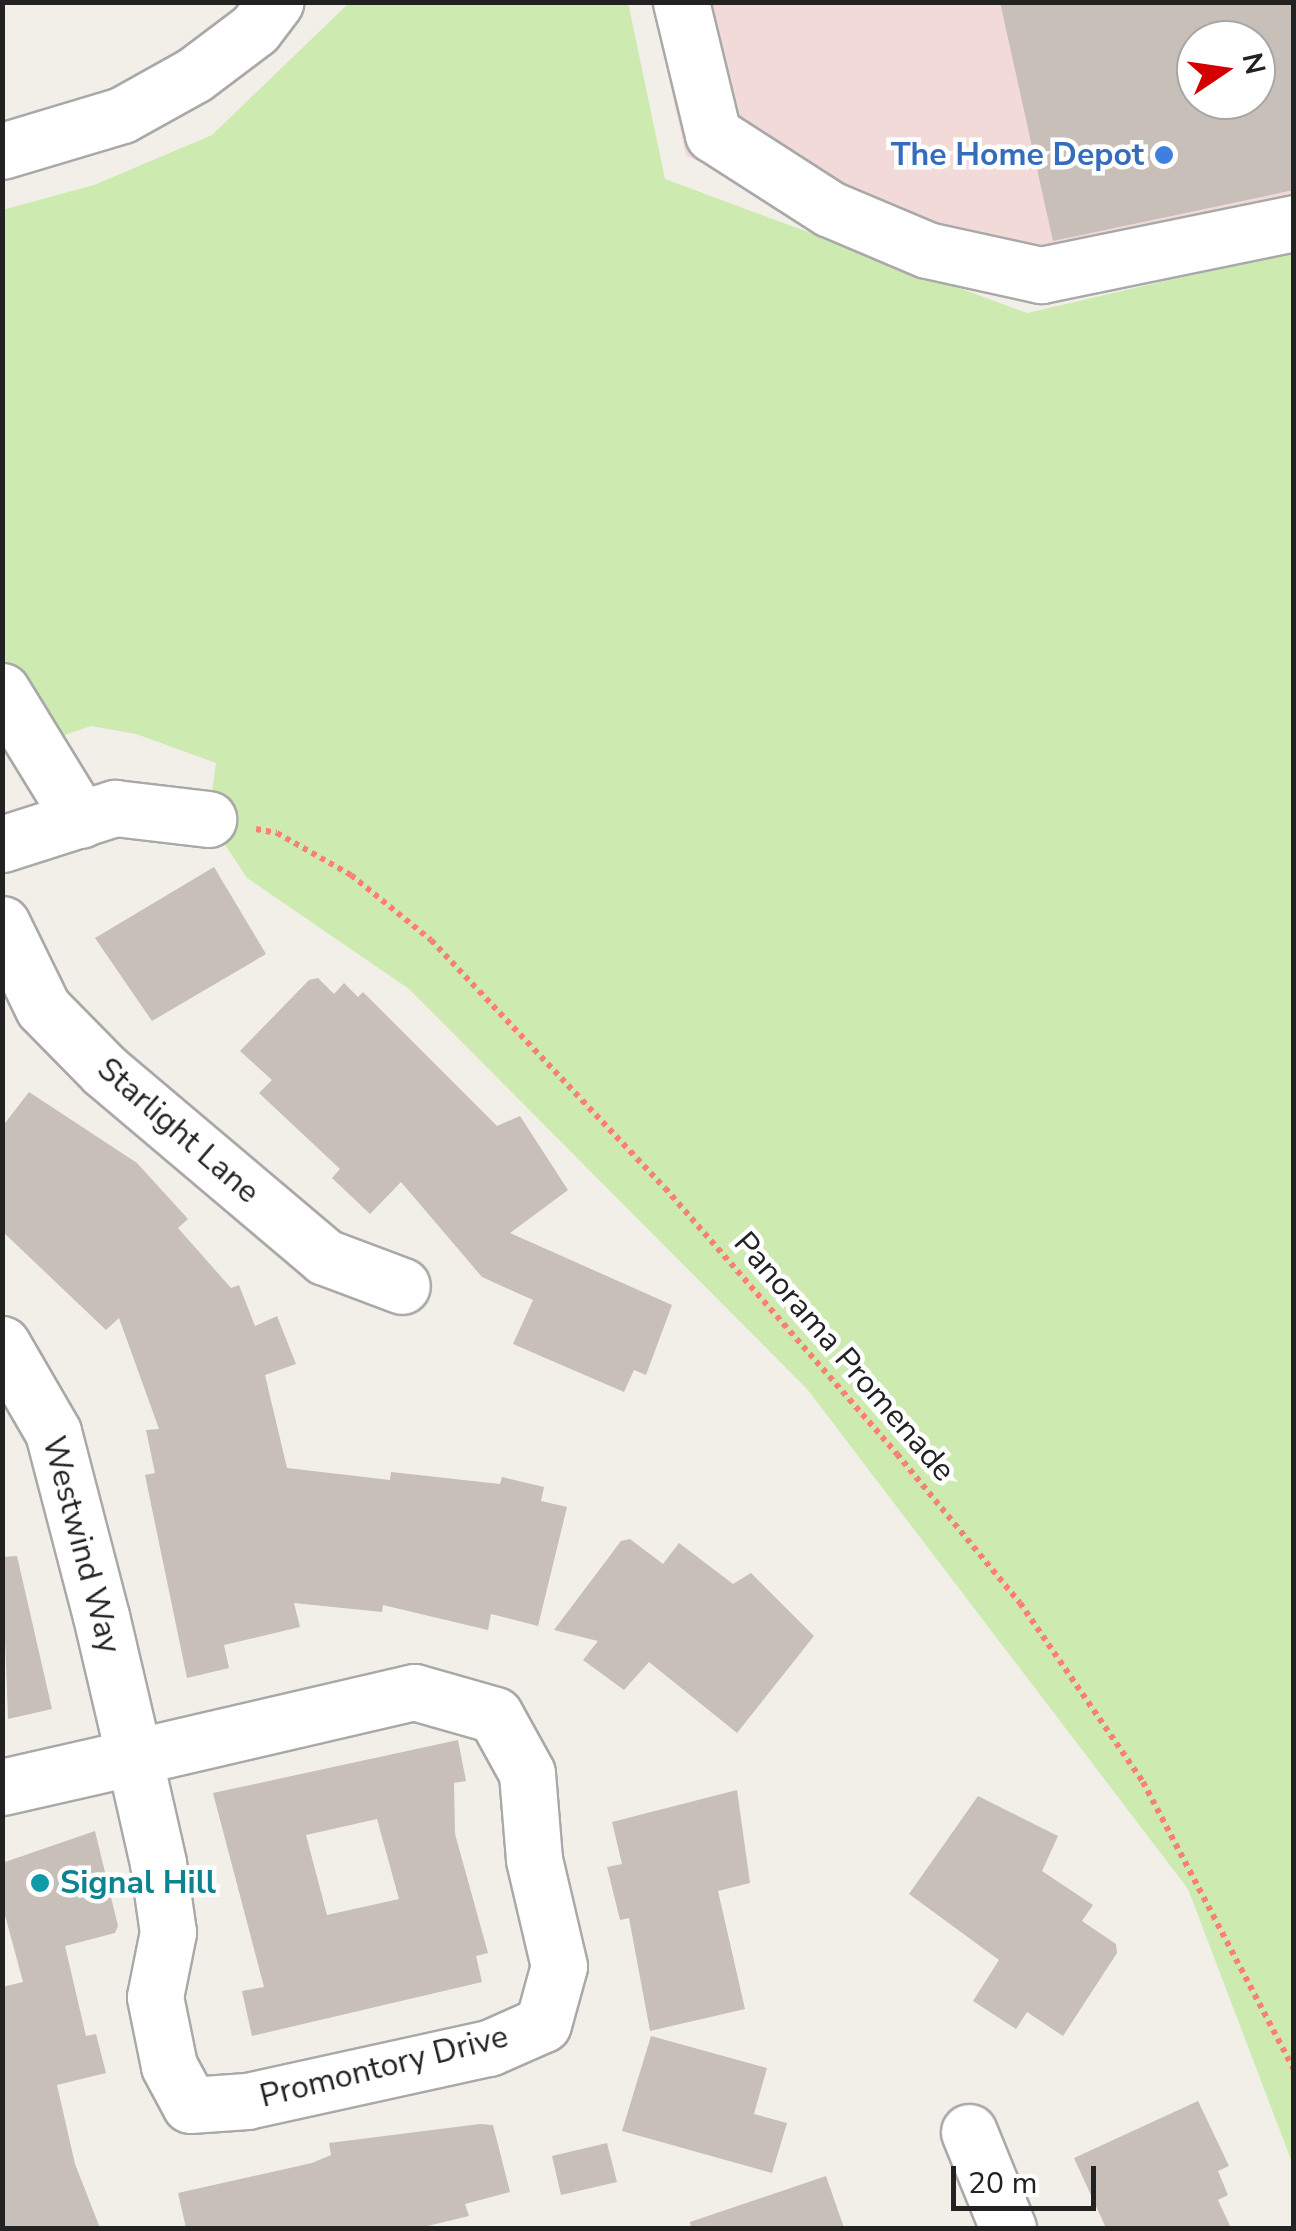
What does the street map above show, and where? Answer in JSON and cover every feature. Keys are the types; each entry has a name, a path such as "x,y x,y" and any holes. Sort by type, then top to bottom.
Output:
{"street":[{"path":"2,151 122,115 194,75 255,29 275,2"},
{"path":"681,2 712,134 830,209 927,250 1041,275 1294,222"},
{"path":"2,691 98,814"},
{"path":"2,844 98,814 208,819"},
{"name":"Starlight Lane","path":"2,924 44,1008 105,1071 325,1256 402,1286"},
{"name":"Westwind Way","path":"2,1344 53,1432 134,1757"},
{"name":"Promontory Drive","path":"2,1787 414,1692 495,1714 526,1773 534,1860 559,1966 543,2024 489,2048 247,2101 190,2105 169,2066 154,1998 168,1932 134,1757"},
{"path":"969,2132 1008,2228"}],"path":[{"name":"Panorama Promenade","path":"208,819 276,833 351,875 431,940 665,1188 871,1424 1020,1603 1144,1782 1294,2070"}],"shaded area":[{"path":"652,3 1293,3 1293,245 1031,295 686,156"}],"green space":[{"path":"628,2 665,179 1027,313 1293,251 1293,2165 1188,1889 807,1389 409,989 247,878 208,819 216,763 136,734 91,726 53,739 3,660 2,210 94,185 212,135 349,3"}],"building":[{"name":"The Home Depot","path":"1000,2 1294,2 1294,190 1053,241"},
{"path":"214,867 266,954 152,1021 95,938"},
{"path":"318,978 334,994 344,983 358,997 363,992 497,1126 520,1116 568,1190 510,1233 672,1305 646,1375 634,1370 624,1392 513,1344 533,1300 482,1277 401,1182 370,1214 332,1178 340,1169 259,1093 272,1080 240,1051 309,980"},
{"path":"29,1092 137,1163 188,1219 178,1228 231,1288 239,1285 255,1326 277,1316 296,1364 265,1375 287,1468 390,1480 391,1472 500,1484 502,1477 544,1487 541,1501 567,1507 538,1626 491,1614 488,1630 383,1605 382,1612 294,1603 300,1627 224,1645 229,1668 187,1678 145,1475 155,1473 146,1430 159,1429 119,1318 106,1330 2,1231 2,1127"},
{"path":"630,1539 663,1564 679,1543 733,1584 751,1573 814,1636 737,1733 649,1662 624,1690 583,1660 598,1641 554,1630 621,1541"},
{"path":"17,1556 52,1709 8,1719 2,1557"},
{"path":"458,1740 466,1781 454,1783 455,1834 488,1953 476,1956 482,1982 252,2036 242,1991 264,1987 213,1793","holes":["377,1819 399,1899 327,1915 306,1835"]},
{"path":"737,1790 750,1883 718,1891 745,2009 650,2031 629,1918 620,1920 607,1867 622,1864 612,1822"},
{"path":"978,1796 1058,1836 1042,1871 1093,1905 1082,1921 1116,1944 1117,1953 1063,2036 1027,2012 1016,2029 973,2001 999,1960 909,1894"},
{"path":"95,1831 118,1926 115,1933 65,1946 86,2036 96,2034 106,2073 57,2085 75,2164 100,2228 2,2228 2,1987 23,1982 2,1904 2,1863"},
{"path":"651,2036 767,2068 754,2114 787,2123 772,2173 622,2131"},
{"path":"1198,2101 1229,2166 1218,2171 1228,2195 1218,2200 1231,2228 1106,2228 1074,2158"},
{"path":"493,2125 510,2192 465,2204 469,2216 419,2228 186,2228 178,2193 312,2163 331,2155 329,2143"},
{"path":"607,2143 617,2182 561,2195 552,2156"},
{"path":"826,2176 844,2228 691,2228 690,2222"}],"place":[{"name":"The Home Depot","path":"1164,155"},
{"name":"Signal Hill","path":"40,1883"}]}
